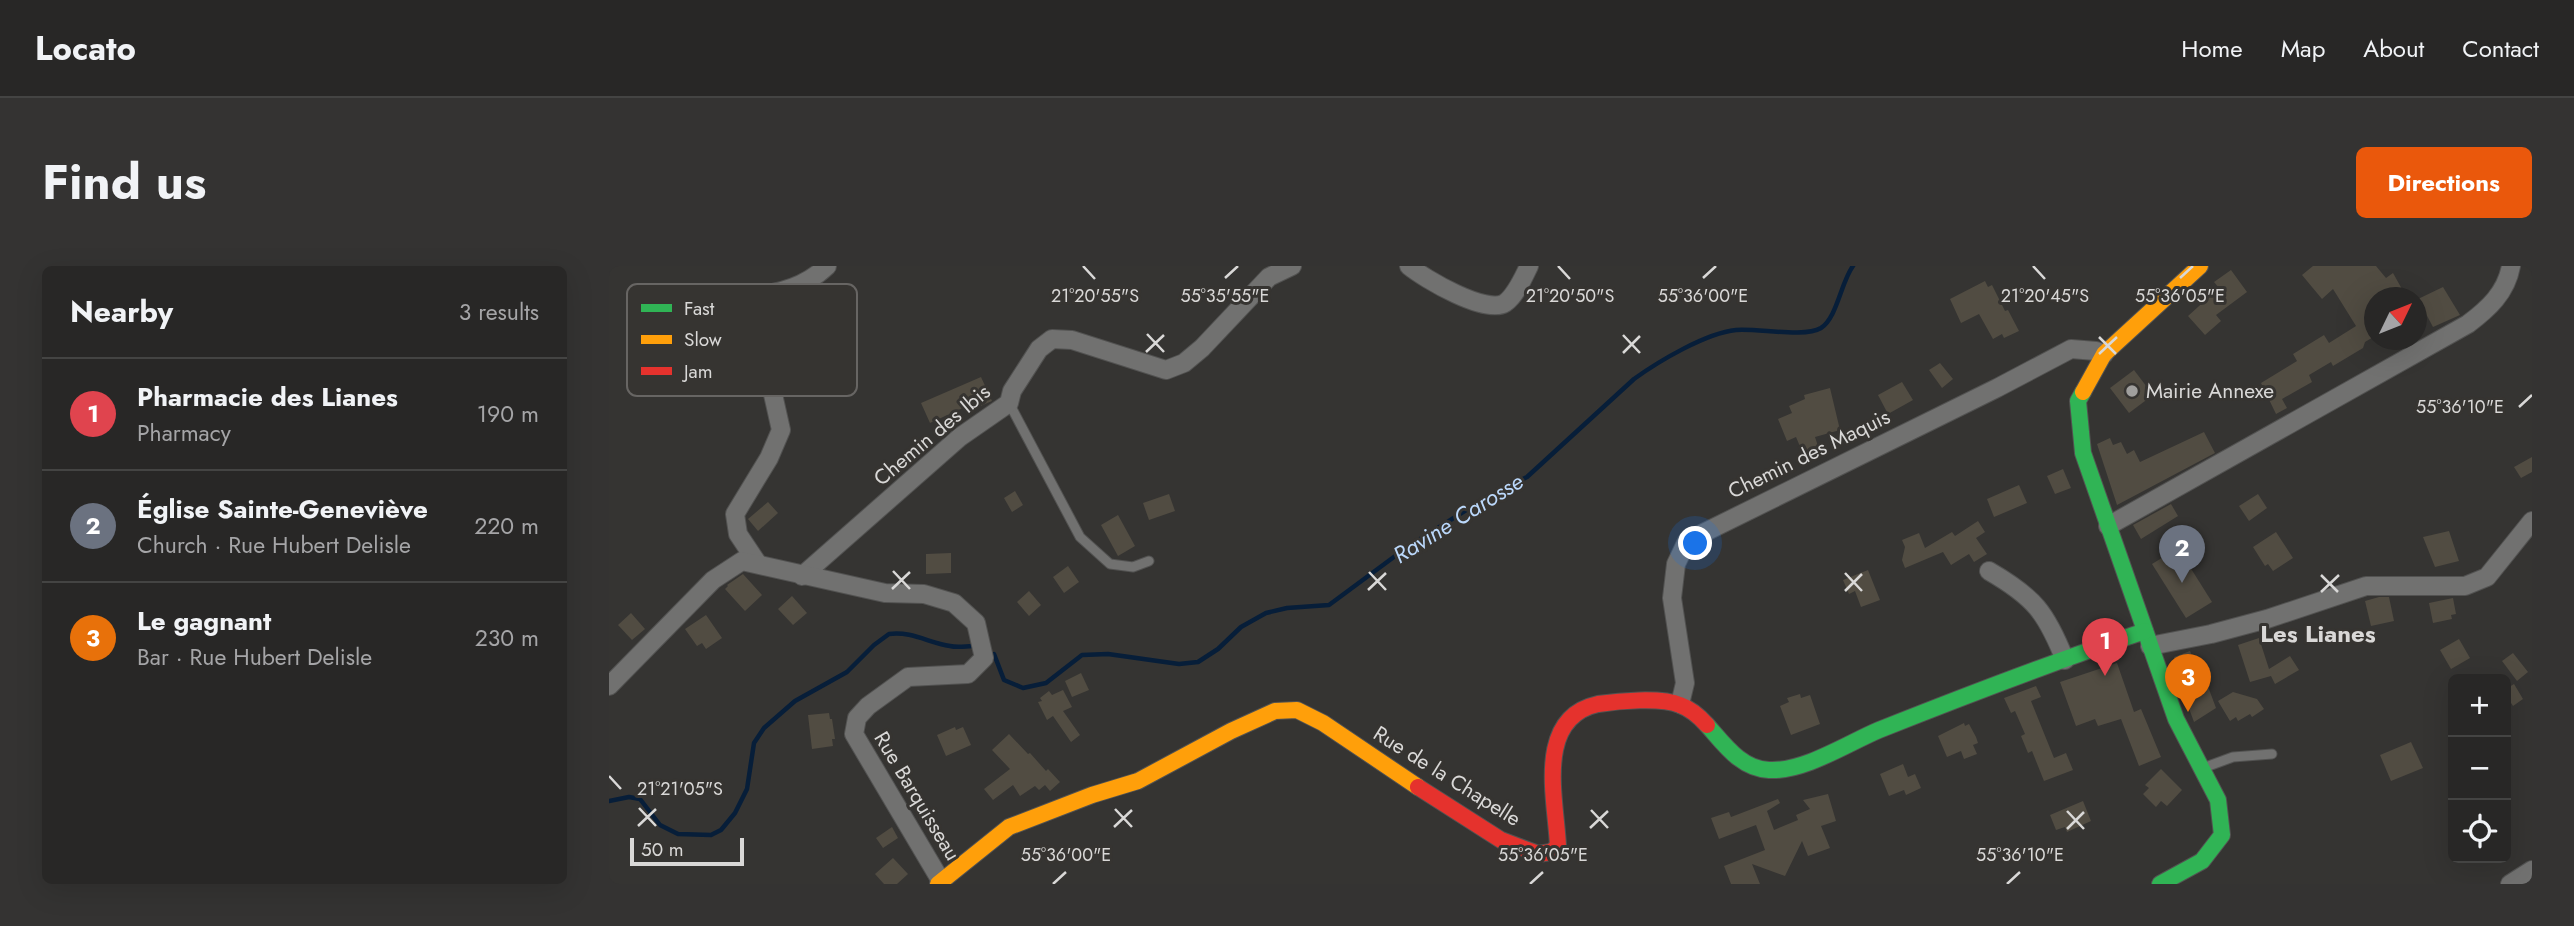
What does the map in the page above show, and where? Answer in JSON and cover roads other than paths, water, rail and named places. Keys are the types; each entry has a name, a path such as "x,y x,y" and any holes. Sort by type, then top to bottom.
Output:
{"street":[{"path":"801,284 813,279 827,266"},
{"name":"Chemin des Ibis","path":"802,576 960,437 1009,403 1012,391 1039,349 1052,339 1072,340 1166,370 1184,363 1202,348 1269,277 1292,266"},
{"path":"1409,266 1452,292 1486,305 1498,306 1507,302 1529,266"},
{"path":"2160,884 2202,861 2223,835 2218,800 2176,719 2108,526 2083,453 2078,401 2104,355 2200,266"},
{"path":"2108,526 2468,324 2489,309 2499,296 2511,266"},
{"name":"Chemin des Maquis","path":"1680,704 1685,683 1672,598 1676,564 1687,541 2071,349 2096,351 2104,355"},
{"path":"758,564 738,534 735,514 769,458 781,430 773,396"},
{"path":"1680,704 1695,713 1743,763 1770,770 1800,764 1878,731 2065,660 2148,638 2211,634 2267,619 2366,586 2465,586 2487,577 2532,521"},
{"name":"Rue Barquisseau","path":"609,686 713,580 742,561 885,593 924,594 954,603 975,624 984,658 968,674 908,677 856,718 854,734 940,883"},
{"path":"1989,571 2017,587 2035,604 2050,624 2065,660"},
{"name":"Rue de la Chapelle","path":"940,883 1009,827 1092,794 1139,781 1231,731 1275,711 1297,710 1323,723 1501,840 1538,854 1551,852 1558,846 1558,830 1551,772 1556,740 1568,720 1589,706 1627,702 1680,704"},
{"path":"2511,884 2532,870"}],"lane":[{"path":"1009,403 1080,537 1110,564 1133,567 1149,561"},
{"path":"2201,769 2233,757 2273,754"}],"waterway":[{"name":"Ravine Carosse","path":"994,654 1004,680 1023,688 1046,683 1082,655 1108,654 1179,664 1198,662 1218,649 1241,627 1266,613 1287,608 1329,605 1406,548 1487,497 1527,477 1634,379 1669,356 1724,332 1804,332 1821,328 1831,316 1853,266"},
{"name":"Ravine Carosse","path":"609,801 629,797 640,799 660,825 678,834 711,835 721,830 735,813 747,789 754,743 764,728 795,701 847,672 889,634 905,634 953,647 973,646"}],"place":[{"name":"Mairie Annexe","path":"2132,391"},
{"name":"Église Sainte-Geneviève","path":"2182,583"},
{"name":"Pharmacie des Lianes","path":"2105,676"},
{"name":"Le gagnant","path":"2188,712"}],"district":[{"name":"Les Lianes","path":"2318,633"}]}
